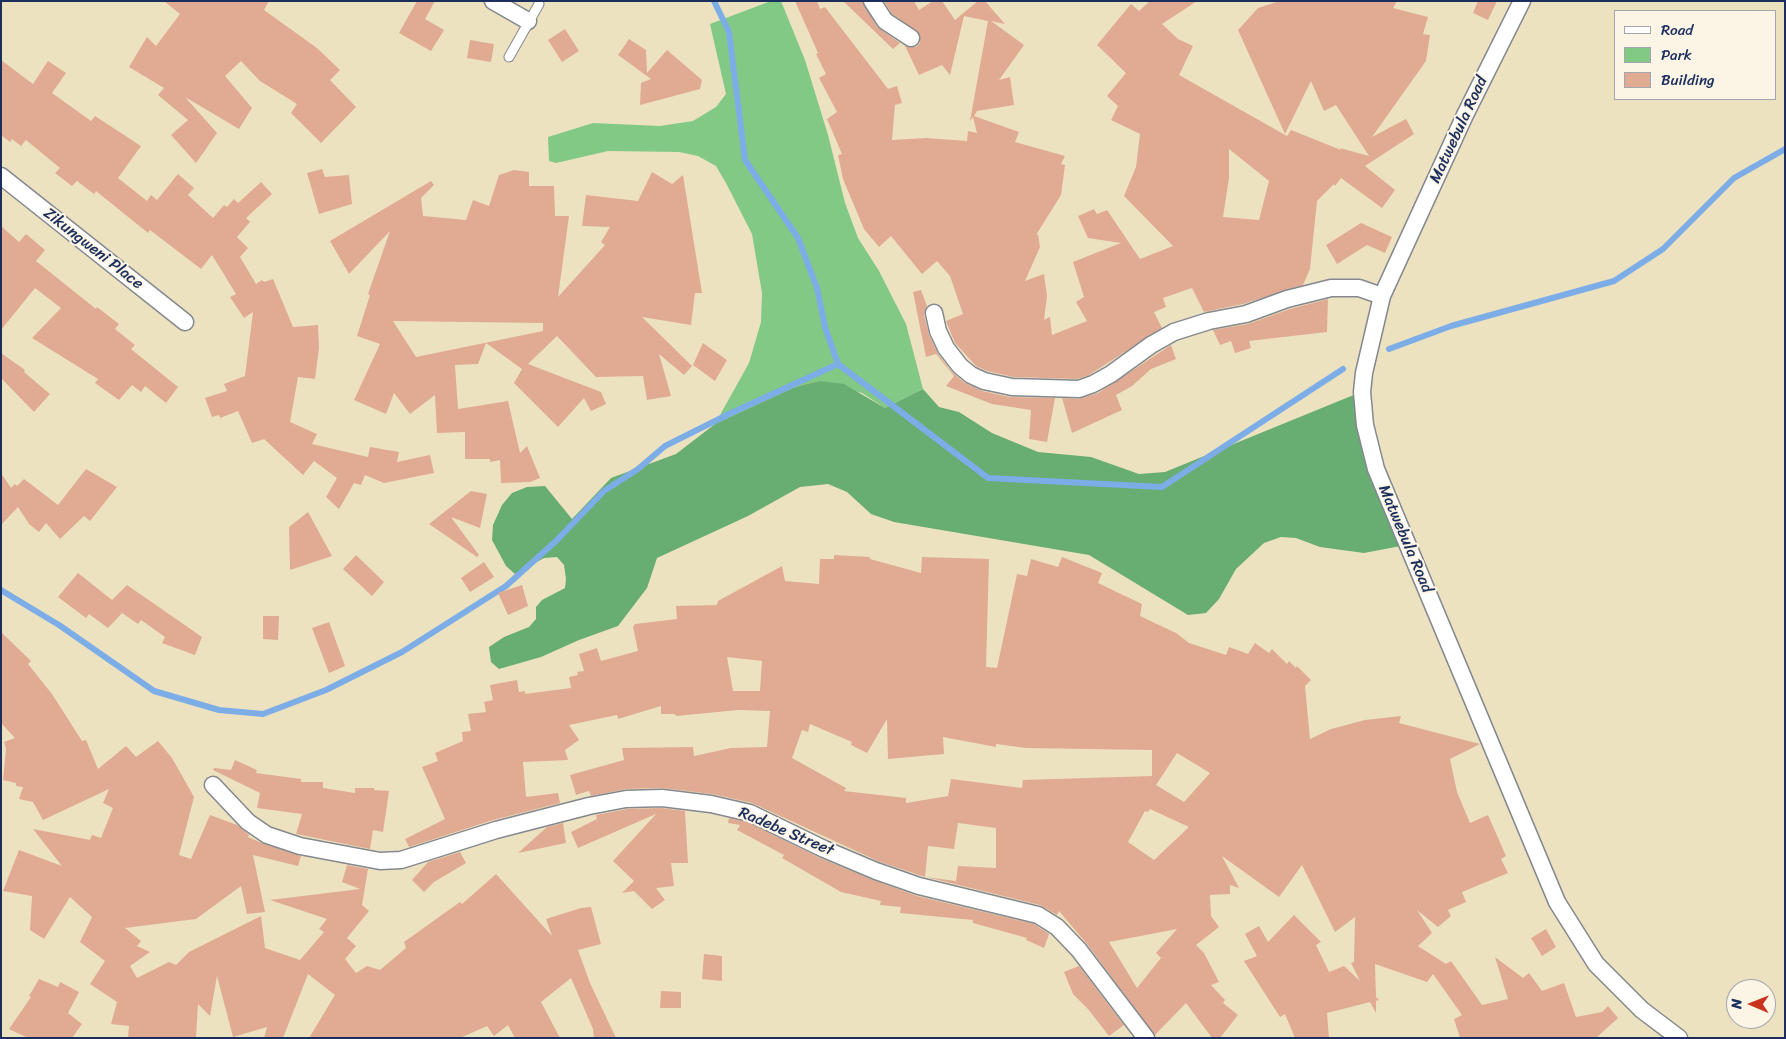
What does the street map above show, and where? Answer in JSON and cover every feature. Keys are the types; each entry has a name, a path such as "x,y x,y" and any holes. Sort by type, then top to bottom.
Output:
{"street":[{"path":"493,1 528,21"},
{"path":"872,1 885,21 911,38"},
{"name":"Matwebula Road","path":"1522,1 1465,116 1382,296 1364,373 1362,392 1364,425 1376,469 1557,902 1596,964 1642,1010 1679,1038"},
{"name":"Zikungweni Place","path":"1,176 185,322"},
{"path":"934,313 938,331 946,348 960,366 971,375 984,381 1012,387 1079,389 1111,374 1151,345 1174,332 1210,321 1246,314 1287,299 1331,288 1359,288 1382,296"},
{"name":"Radebe Street","path":"213,785 248,822 267,835 300,846 354,858 380,861 401,860 429,849 515,825 589,806 626,799 662,798 711,804 750,813 824,849 911,883 1038,915 1057,927 1078,950 1146,1038"}],"lane":[{"path":"509,57 539,4"}],"green space":[{"path":"771,1 781,1 805,60 828,135 845,203 858,238 879,271 906,324 923,389 885,408 862,393 819,381 795,387 715,424 749,363 761,322 762,293 752,234 726,183 716,166 698,156 679,152 608,151 556,163 549,161 548,137 593,123 660,126 693,121 716,107 726,94 710,24"},
{"path":"819,381 844,384 885,408 923,389 939,407 959,412 992,433 1038,452 1091,457 1139,474 1165,472 1361,392 1406,545 1364,553 1320,547 1296,538 1281,537 1264,543 1236,569 1219,599 1206,613 1188,615 1089,555 894,522 871,514 847,492 828,484 800,487 748,516 657,558 647,588 618,626 579,640 541,657 499,669 491,662 489,647 504,637 529,627 536,619 536,607 542,600 565,588 564,565 557,557 544,558 515,574 506,566 492,540 493,525 502,505 512,493 527,487 545,486 572,519 611,478 676,454 715,424 795,387"}],"building":[{"path":"164,1 269,1 264,10 317,48 340,70 330,80 356,107 321,143 291,113 297,104 260,81 241,61 225,76 252,108 239,129 185,97 217,133 196,163 171,135 188,120 158,95 164,88 129,67 147,37 156,46 180,14"},
{"path":"417,1 435,1 425,19 444,30 431,51 399,33"},
{"path":"795,1 817,1 820,9 825,7 888,89 897,86 902,103 895,105 892,140 926,138 967,141 968,131 977,133 973,117 970,121 988,21 964,16 950,75 942,65 919,75 905,46 916,47 920,43 920,34 892,14 884,1 914,1 919,10 933,1 942,1 955,20 978,1 985,1 1005,24 991,21 1024,45 999,80 1010,77 1014,105 977,111 974,116 1019,132 1015,142 1065,156 1061,164 1065,165 1061,195 1036,235 1038,234 1040,247 1025,281 1044,274 1047,296 1044,320 1050,317 1052,335 1087,321 1076,302 1084,297 1073,262 1121,243 1088,238 1078,216 1094,209 1097,214 1107,210 1140,259 1173,246 1124,196 1136,167 1140,134 1111,120 1118,106 1107,96 1126,73 1097,45 1131,4 1139,11 1150,1 1197,1 1162,24 1178,39 1193,46 1179,75 1287,136 1291,130 1341,150 1340,148 1369,156 1336,105 1324,111 1311,81 1285,134 1238,30 1258,8 1280,1 1397,1 1393,8 1428,17 1423,34 1430,35 1426,61 1372,137 1406,119 1414,134 1365,166 1395,190 1382,208 1341,178 1335,186 1334,184 1317,201 1310,269 1303,285 1243,304 1204,312 1192,288 1163,298 1166,307 1154,312 1162,328 1089,375 1077,379 1013,377 987,371 976,366 955,343 946,321 963,314 950,276 937,261 922,274 891,236 879,247 864,229 843,179 838,155 842,154 827,119 837,112 819,78 826,74 816,54 818,53","holes":["1229,149 1269,181 1259,220 1223,217 1229,178"]},
{"path":"843,1 862,1 877,27 900,43 893,49"},
{"path":"1478,1 1497,1 1488,20 1473,13"},
{"path":"565,29 579,51 562,62 548,40"},
{"path":"629,39 646,50 647,73 667,50 702,80 700,89 640,105 641,83 651,79 618,55"},
{"path":"470,40 494,44 491,62 467,58"},
{"path":"1,60 33,84 48,61 66,73 52,93 91,121 95,116 141,146 118,178 147,201 151,195 157,200 178,174 194,188 188,195 213,218 224,205 227,207 234,199 238,203 261,182 272,194 246,218 250,222 237,237 248,248 240,257 256,284 262,280 264,282 273,279 293,327 318,325 319,348 315,379 298,377 290,422 317,434 312,444 368,457 370,447 399,452 397,462 430,455 434,473 384,483 365,475 361,485 354,483 339,509 326,497 337,478 314,461 303,475 264,439 252,443 238,411 220,418 219,415 212,417 205,398 227,391 224,384 245,376 253,312 244,318 230,297 236,294 212,255 201,269 150,230 148,233 96,191 94,194 77,181 72,186 55,173 60,168 26,140 21,146 12,139 10,142 1,135"},
{"path":"322,169 325,177 349,175 352,204 319,214 307,173"},
{"path":"514,170 529,172 529,186 554,186 555,216 569,216 558,297 605,245 601,242 610,227 582,226 586,195 638,201 652,172 672,184 683,175 702,293 695,293 691,325 642,317 692,366 684,375 659,354 671,396 647,400 643,376 596,377 557,336 528,364 601,392 606,404 591,411 584,398 558,427 514,383 522,369 486,343 478,364 455,365 458,409 508,401 520,453 527,446 540,478 530,482 501,483 500,460 490,462 490,459 465,459 465,432 437,433 435,395 410,414 394,393 386,414 354,400 380,344 357,336 370,295 368,294 390,231 349,274 330,241 431,181 434,185 421,198 423,216 466,220 473,200 489,206 499,175","holes":["393,321 543,323 543,331 416,357"]},
{"path":"1361,223 1392,237 1385,253 1367,245 1337,264 1326,245"},
{"path":"1,226 19,242 26,234 45,250 36,261 96,309 97,307 119,324 115,329 135,345 131,349 178,387 166,403 145,386 141,392 132,385 119,400 95,383 98,379 32,338 61,308 35,288 1,330"},
{"path":"921,290 927,306 924,315 929,335 938,354 952,372 965,383 982,391 1010,397 1055,398 1047,442 1029,439 1031,410 992,404 946,386 954,376 936,354 926,357 913,292"},
{"path":"1328,299 1327,332 1249,341 1251,348 1235,353 1231,341 1220,345 1213,330 1248,324 1290,309"},
{"path":"703,343 727,360 715,381 693,365"},
{"path":"1171,345 1176,359 1151,369 1132,386 1116,395 1122,410 1072,433 1062,398 1079,399 1098,393"},
{"path":"1,353 25,370 24,372 50,394 34,412 1,378"},
{"path":"86,469 117,487 90,521 84,516 60,539 46,523 39,532 29,524 18,507 1,525 1,473 11,488 15,484 17,486 24,479 58,505"},
{"path":"471,491 487,494 480,528 451,517 479,555 477,557 429,524"},
{"path":"308,512 332,556 290,570 289,527"},
{"path":"356,555 384,582 372,596 343,569"},
{"path":"834,555 870,557 870,559 921,573 922,557 989,559 986,667 997,668 1017,574 1027,576 1031,559 1058,567 1062,557 1102,573 1098,583 1142,604 1140,616 1176,633 1189,643 1226,655 1229,647 1248,654 1255,643 1269,653 1272,649 1287,664 1289,661 1296,668 1297,666 1311,680 1305,686 1310,739 1331,729 1365,720 1401,716 1399,723 1480,744 1450,759 1457,792 1470,823 1488,815 1506,856 1501,859 1508,873 1462,892 1466,902 1448,910 1451,916 1438,927 1417,910 1432,933 1418,946 1446,964 1451,961 1482,1005 1508,999 1495,957 1523,978 1529,973 1542,991 1564,983 1576,1017 1602,1012 1608,1006 1618,1018 1596,1038 1460,1038 1454,1019 1462,1015 1433,974 1427,982 1375,964 1376,997 1379,1000 1376,1001 1376,1013 1370,1002 1327,1013 1329,1038 1295,1038 1285,1014 1280,1017 1244,961 1257,956 1245,934 1259,926 1268,942 1294,915 1321,942 1316,945 1329,972 1344,966 1360,981 1351,963 1354,962 1355,917 1335,932 1302,865 1279,897 1222,856 1239,888 1230,885 1230,894 1210,895 1211,916 1219,927 1196,945 1204,953 1219,982 1211,985 1225,1000 1223,1003 1238,1015 1220,1038 1212,1038 1186,1003 1155,1035 1087,944 1059,911 1057,915 1040,905 927,877 956,881 958,866 996,868 996,828 958,823 954,849 928,846 925,877 880,862 752,803 712,794 662,788 626,789 591,796 589,791 576,795 570,775 624,760 622,748 693,747 694,756 731,748 767,747 770,711 738,710 676,716 675,714 661,714 661,706 618,719 617,715 569,725 579,740 565,750 568,760 523,762 526,797 558,793 560,803 493,820 409,847 405,839 445,819 422,767 438,761 435,753 463,741 462,732 471,731 468,714 486,712 484,702 493,700 490,685 517,680 519,692 525,691 525,694 571,688 569,677 578,675 577,672 584,671 579,654 597,648 601,661 638,651 633,627 635,624 677,619 676,606 717,605 718,601 782,566 785,581 819,584 820,559 834,559","holes":["727,657 762,661 760,691 733,691","887,719 888,759 944,754 943,737 996,747 996,744 1026,748 1152,750 1152,776 1023,780 1022,788 951,779 948,796 906,803 906,798 844,791 846,788 792,758 802,730 808,732 810,724 852,742 851,745 867,753","1177,753 1210,773 1184,802 1156,785","1150,809 1189,827 1154,860 1128,842 1145,811 1148,812","1177,929 1156,953 1161,958 1137,988 1109,942"]},
{"path":"484,562 494,577 470,592 461,578"},
{"path":"78,573 112,600 127,585 202,637 195,655 162,643 165,637 141,620 138,624 122,613 108,628 89,614 86,618 58,597"},
{"path":"522,585 528,606 508,615 498,593"},
{"path":"263,616 279,616 278,640 263,639"},
{"path":"329,622 345,666 329,673 312,628"},
{"path":"1,632 31,661 28,664 52,694 82,741 86,740 98,769 126,746 136,757 158,741 172,758 194,797 179,855 191,859 210,815 237,825 249,835 248,837 301,856 298,866 253,855 265,912 247,914 241,886 196,919 125,928 141,941 137,946 150,952 130,966 137,978 169,962 176,965 189,952 261,916 265,948 300,960 324,932 319,929 327,919 270,900 360,889 342,882 347,865 368,869 362,905 369,911 347,938 356,946 345,959 356,973 367,966 380,970 406,948 404,942 460,902 462,904 496,874 552,936 546,919 581,908 591,907 601,944 578,950 590,983 616,1038 594,1038 593,1029 571,978 541,1002 560,1038 515,1038 508,1025 494,1036 487,1026 460,1038 309,1038 335,995 308,974 283,1038 264,1038 267,1027 233,1037 217,976 210,1016 198,1004 196,1038 128,1038 129,1026 111,1024 117,1002 90,984 105,961 80,942 92,917 70,897 44,939 30,930 32,896 3,891 19,850 62,866 33,829 90,840 92,835 101,838 113,808 103,803 109,789 43,820 33,802 19,799 23,787 3,780 6,749 4,742 15,738 1,723"},
{"path":"235,760 257,770 256,773 301,779 301,782 323,782 323,788 355,793 355,788 374,788 374,790 389,791 383,832 373,830 370,849 296,834 302,814 257,808 260,793 213,770 214,768 231,770"},
{"path":"662,808 685,811 688,863 671,863 674,886 656,888 665,900 652,909 634,891 622,893 634,881 613,861 656,814 578,848 571,832 597,819 596,815 627,809"},
{"path":"729,818 747,822 820,858 917,896 1034,924 1049,934 1044,948 1026,940 1027,938 973,923 973,920 900,913 901,907 880,905 881,901 841,892 782,858 784,855 737,830 740,825 728,823"},
{"path":"563,823 566,843 518,853 547,827"},
{"path":"460,852 466,863 434,882 424,892 412,880 428,862"},
{"path":"1546,929 1556,947 1542,956 1531,938"},
{"path":"704,954 722,956 722,981 702,979"},
{"path":"1079,966 1124,1025 1109,1036 1088,1009 1073,994 1064,972"},
{"path":"39,979 58,987 60,982 79,992 68,1013 82,1024 72,1038 28,1038 9,1029 31,997 29,996"},
{"path":"661,991 681,992 681,1008 660,1008"}],"waterway":[{"path":"714,1 729,32 745,160 798,238 817,288 825,327 838,364"},
{"path":"1389,349 1451,326 1614,281 1663,249 1734,178 1785,149"},
{"path":"1,590 59,625 154,691 219,710 263,714 326,690 402,652 506,586 556,541 604,491 638,469 665,446 729,414 838,364 988,478 1162,487 1343,369"}]}
